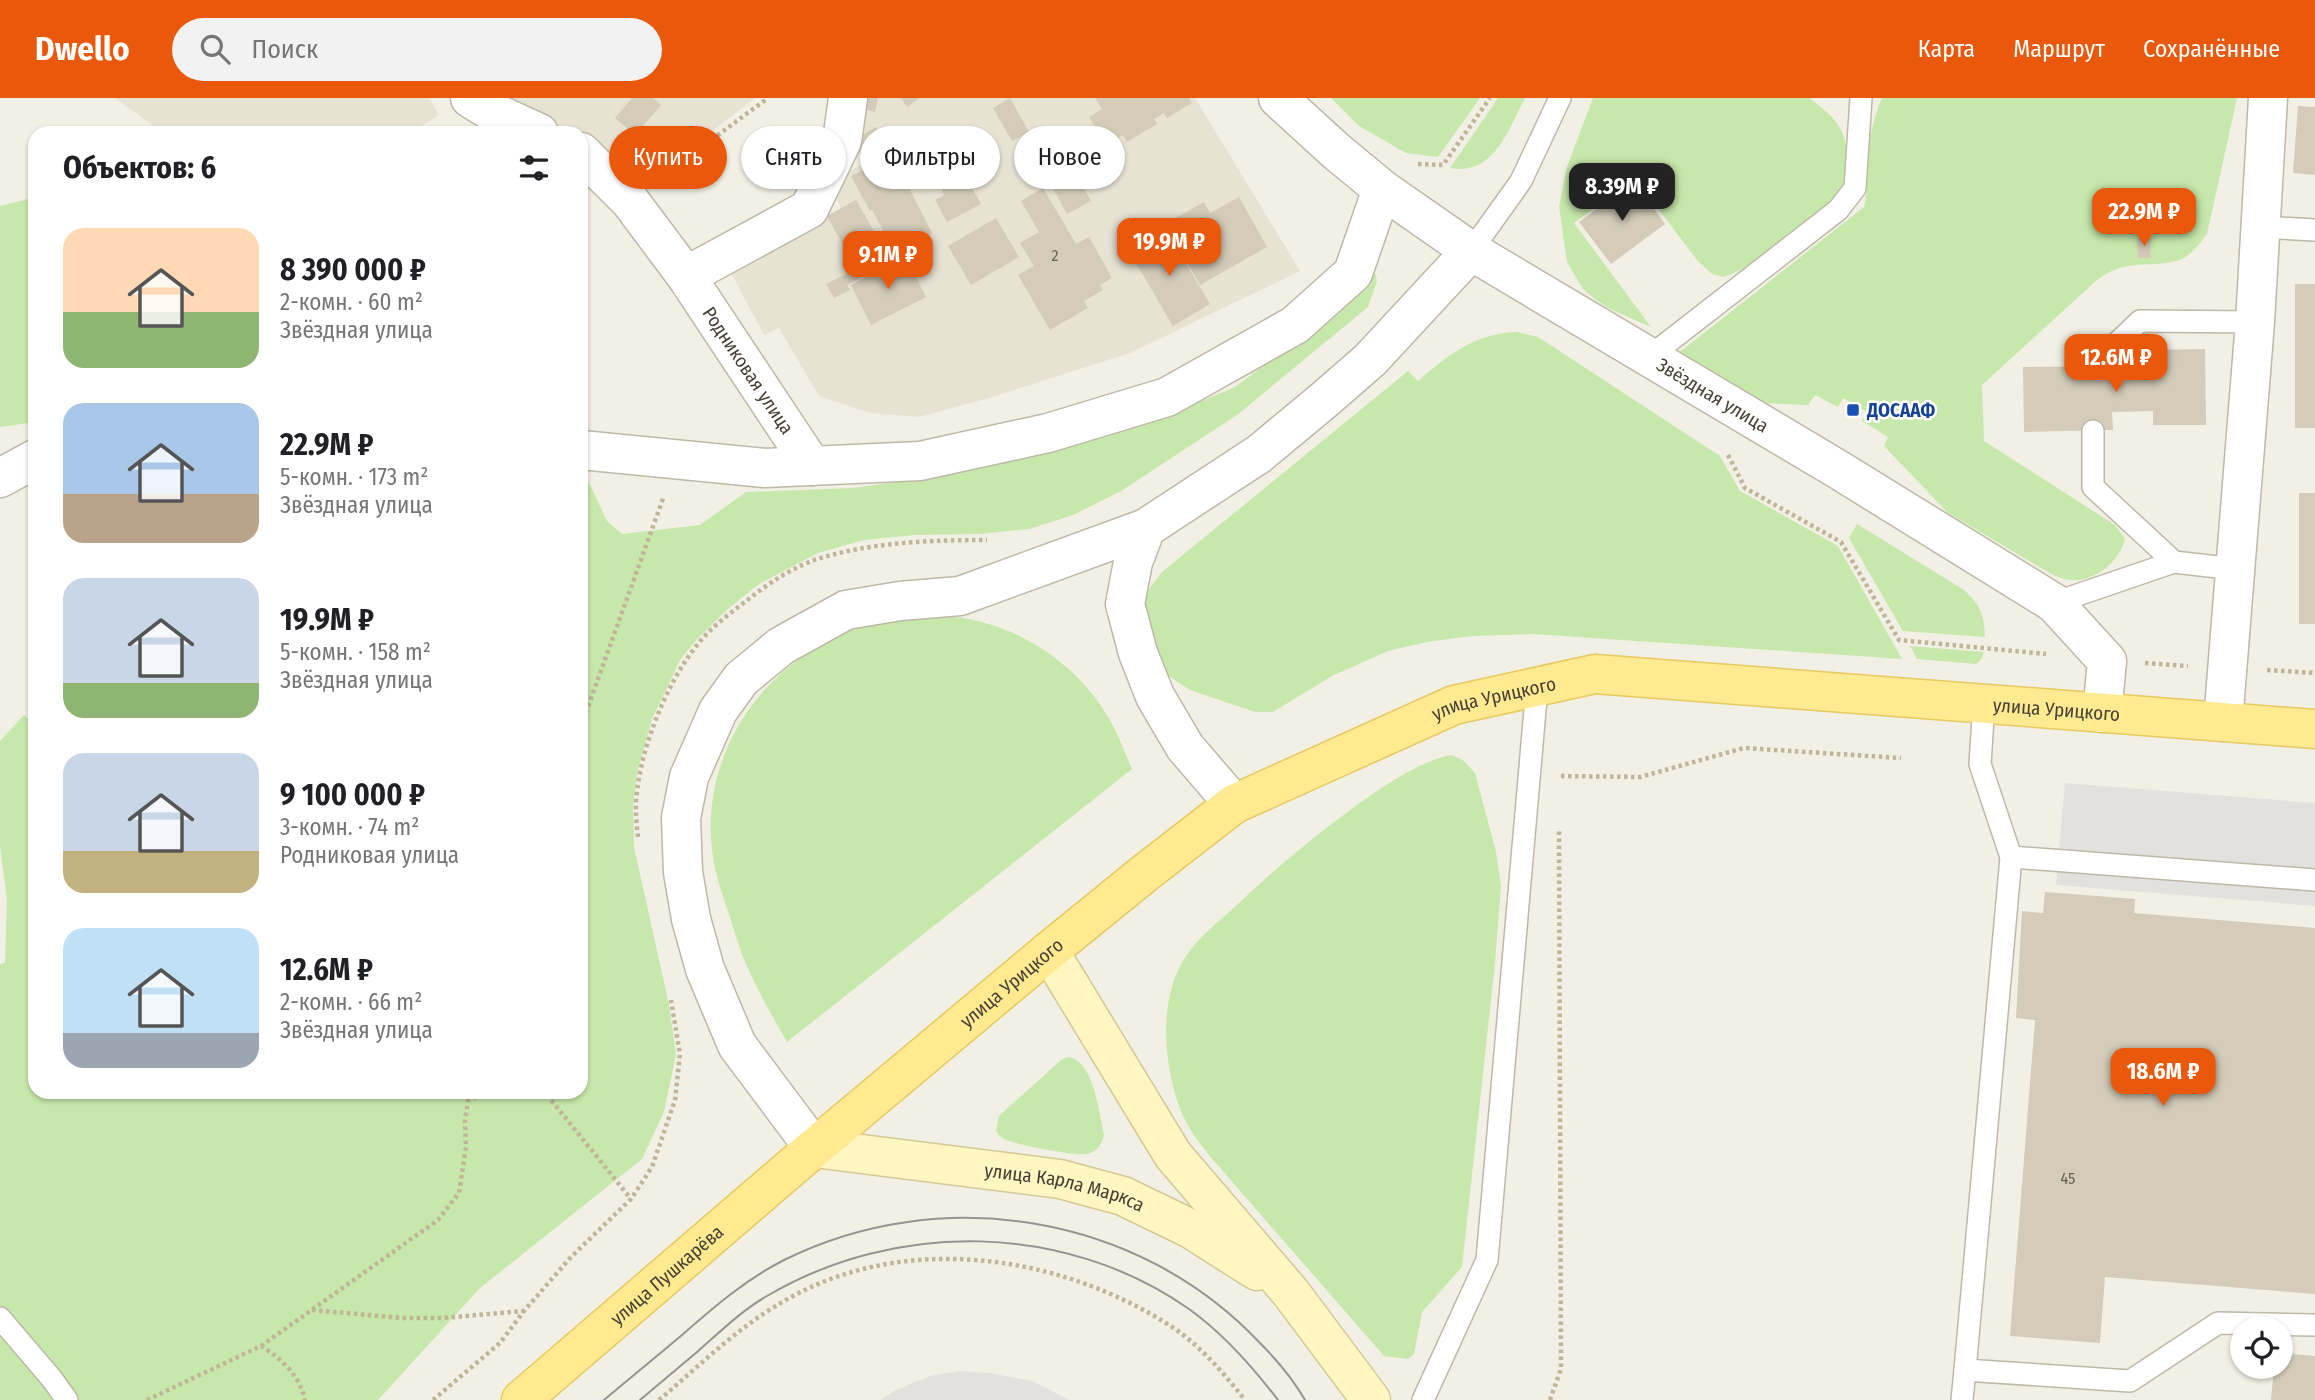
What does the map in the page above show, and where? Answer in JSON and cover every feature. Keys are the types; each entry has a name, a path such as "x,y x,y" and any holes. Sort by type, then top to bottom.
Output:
{"main road":[{"name":"улица Урицкого","path":"814,1148 1049,951 1234,804 1454,705 1595,674 2315,729"},
{"name":"улица Карла Маркса","path":"1049,951 1173,1155 1291,1293 1371,1400"},
{"name":"улица Карла Маркса","path":"814,1148 1060,1179 1123,1196 1191,1229 1291,1293"},
{"name":"улица Пушкарёва","path":"521,1400 814,1148"}],"street":[{"path":"470,98 524,126"},
{"path":"686,276 809,209 842,141 848,98"},
{"name":"Звёздная улица","path":"1278,98 1336,151 1395,176 1471,251 1839,470 2054,603 2107,661 2102,713"},
{"path":"2223,722 2255,322 2267,98"},
{"name":"Родниковая улица","path":"588,159 630,201 686,276 812,466"},
{"path":"588,451 765,468 920,461 1048,433 1167,397 1296,325 1353,273 1395,176"},
{"path":"814,1148 737,1045 705,969 691,919 684,872 681,818 689,777 719,711 741,680 781,646 846,610 900,601 960,596 1146,528 1259,453 1325,400 1370,360 1471,251"},
{"path":"0,478 28,463"},
{"path":"1146,528 1133,562 1125,604 1138,653 1155,696 1185,747 1234,804"}],"lane":[{"path":"1471,251 1521,181 1560,98"},
{"path":"1649,357 1839,210 1855,188 1861,98"},
{"path":"2261,227 2315,230"},
{"path":"2093,366 2140,321 2255,322"},
{"path":"2093,431 2093,487 2174,562"},
{"path":"2054,603 2174,562 2235,569"},
{"path":"1423,1400 1487,1260 1537,687"},
{"path":"1962,1400 2011,857 1980,764 1984,704"},
{"path":"2011,857 2315,880"},
{"path":"0,1318 67,1400"},
{"path":"1965,1370 2130,1381 2218,1323 2315,1325"}],"path":[{"path":"630,201 768,98"},
{"path":"1395,176 1443,165 1490,98"},
{"path":"1728,455 1745,488 1841,542 1899,640"},
{"path":"588,707 677,460"},
{"path":"639,848 637,797 656,718 670,684 682,664 699,642 729,614 771,582 822,557 932,540 1000,540"},
{"path":"1559,776 1640,778 1744,748 1901,758"},
{"path":"1550,1400 1561,1369 1559,817"},
{"path":"433,1400 499,1343 571,1257 631,1199 652,1167 675,1100 680,1054 669,992"},
{"path":"147,1400 261,1346 438,1220 459,1193 466,1147 465,1120 468,1101 472,1099"},
{"path":"553,1099 631,1199"},
{"path":"659,1400 743,1328 779,1303 821,1283 868,1267 914,1259 974,1258 1041,1270 1093,1288 1167,1323 1217,1365 1245,1400"},
{"path":"312,1310 401,1318 443,1318 524,1311"},
{"path":"261,1346 289,1367 306,1400"}],"shaded area":[{"path":"115,98 429,98 439,115 421,126 154,126"},
{"path":"493,98 755,98 719,126 609,126 609,158 588,141 588,126 559,126"},
{"path":"858,98 1195,98 1300,271 1130,353 919,417 870,413 819,396 779,328 764,335 727,265 841,208 832,189 846,189 846,173 860,166 860,189 1000,189 1000,126 860,126 860,153 853,140"},
{"path":"2065,783 2315,803 2315,906 2056,885"},
{"path":"960,1371 1032,1381 1069,1400 880,1400 930,1376"}],"green space":[{"path":"1331,98 1480,98 1438,157 1406,153 1359,126"},
{"path":"1498,98 1525,98 1498,148 1478,165 1465,169 1450,168"},
{"path":"1593,98 1809,98 1832,117 1841,130 1847,159 1844,183 1823,208 1767,252 1751,264 1723,277 1712,274 1697,260 1635,178 1574,223 1651,327 1610,309 1595,299 1583,289 1567,262 1559,206 1567,167"},
{"path":"1882,98 2237,98 2207,234 2197,247 2188,256 2177,261 2128,266 2104,275 1982,385 1984,441 2115,525 2125,539 2112,562 2089,578 2071,580 2055,576 1948,513 1884,446 1888,437 1862,421 1867,412 1843,398 1838,407 1815,395 1808,405 1760,403 1676,355 1864,207 1870,141"},
{"path":"28,199 28,423 0,427 0,206"},
{"path":"1370,253 1377,281 1368,307 1237,415 1121,491 1073,515 1029,529 864,540 818,553 759,584 698,638 680,660 652,719 637,773 633,808 634,847 669,1005 676,1054 664,1112 642,1159 480,1288 378,1400 0,1400 0,964 5,963 7,900 0,846 0,741 24,715 28,719 28,1099 588,1099 588,482 607,521 622,534 700,525 746,492 853,488 918,479 1061,450 1173,413 1235,387 1282,352"},
{"path":"1517,332 1538,337 1720,456 1740,491 1838,546 1902,659 1533,634 1472,636 1388,651 1332,676 1273,712 1255,712 1190,690 1164,673 1141,612 1147,592 1162,572 1408,371 1418,381 1452,354 1475,341"},
{"path":"1857,524 1964,590 1980,611 1985,637 1903,631 1849,538"},
{"path":"926,615 958,617 986,623 1030,641 1050,654 1085,686 1100,704 1115,729 1132,769 787,1042 744,959 714,865 711,817 715,785 724,755 738,727 756,701 777,677 801,657 854,628"},
{"path":"1910,646 1984,652 1976,664 1917,659"},
{"path":"1452,755 1464,761 1475,773 1496,852 1501,886 1462,1267 1422,1312 1414,1354 1408,1359 1384,1356 1195,1137 1180,1109 1170,1074 1167,1017 1169,998 1181,964 1215,924 1296,852 1366,799 1419,766"},
{"path":"1068,1057 1084,1068 1094,1089 1104,1134 1099,1147 1087,1154 1071,1153 1020,1144 1000,1136 996,1131 999,1116 1061,1060"}],"building":[{"path":"632,98 653,98 661,105 643,126 624,126 615,118"},
{"path":"858,98 878,98 875,112 856,108"},
{"path":"901,98 920,98 907,107"},
{"path":"1010,98 1026,126 1014,126 1014,140 1012,141 993,108"},
{"path":"1095,98 1189,98 1192,103 1167,118 1164,113 1154,119 1157,124 1127,142 1125,126 1094,126 1089,117 1102,109"},
{"path":"2298,106 2315,107 2315,175 2293,173"},
{"path":"860,136 860,152 853,140"},
{"path":"860,171 860,189 909,189 932,233 895,253 851,176"},
{"path":"1634,182 1665,224 1611,264 1579,222"},
{"path":"973,189 981,204 947,222 935,200 944,195 942,190"},
{"path":"1044,189 1076,244 1089,237 1112,278 1100,285 1103,290 1084,301 1088,308 1050,330 1018,275 1034,266 1020,243 1039,232 1021,201"},
{"path":"1053,189 1084,189 1091,201 1067,214"},
{"path":"1239,197 1267,247 1200,285 1165,224 1204,202 1210,213"},
{"path":"856,200 878,238 883,235 893,255 858,274 860,278 847,285 850,290 834,298 826,284 856,269 827,216"},
{"path":"996,218 1019,257 971,285 948,246"},
{"path":"1150,225 1163,248 1173,242 1210,304 1173,326 1136,263 1145,258 1133,235"},
{"path":"2137,239 2150,239 2151,258 2138,258"},
{"path":"906,257 926,297 871,325 851,285"},
{"path":"2295,284 2315,284 2315,428 2295,428"},
{"path":"2205,349 2206,425 2153,425 2153,411 2112,412 2113,430 2024,432 2023,367 2111,366 2111,377 2153,376 2152,350"},
{"path":"2299,493 2315,493 2315,624 2299,624"},
{"path":"2045,892 2135,899 2134,913 2315,928 2315,1294 2105,1277 2100,1343 2010,1336 2035,1020 2016,1018 2022,911 2043,913"},
{"path":"2293,1354 2315,1356 2315,1400 2271,1400 2273,1379 2293,1379"}],"tram line":[{"path":"604,1400 730,1294 784,1260 845,1236 907,1222 971,1218 1035,1224 1097,1239 1156,1264 1210,1299 1259,1342 1284,1370 1305,1400"},
{"path":"640,1400 748,1308 817,1271 870,1254 925,1244 980,1241 1035,1247 1089,1260 1141,1280 1189,1309 1214,1329 1248,1363 1278,1400"}],"place":[{"name":"ДОСААФ","path":"1853,410"}]}
